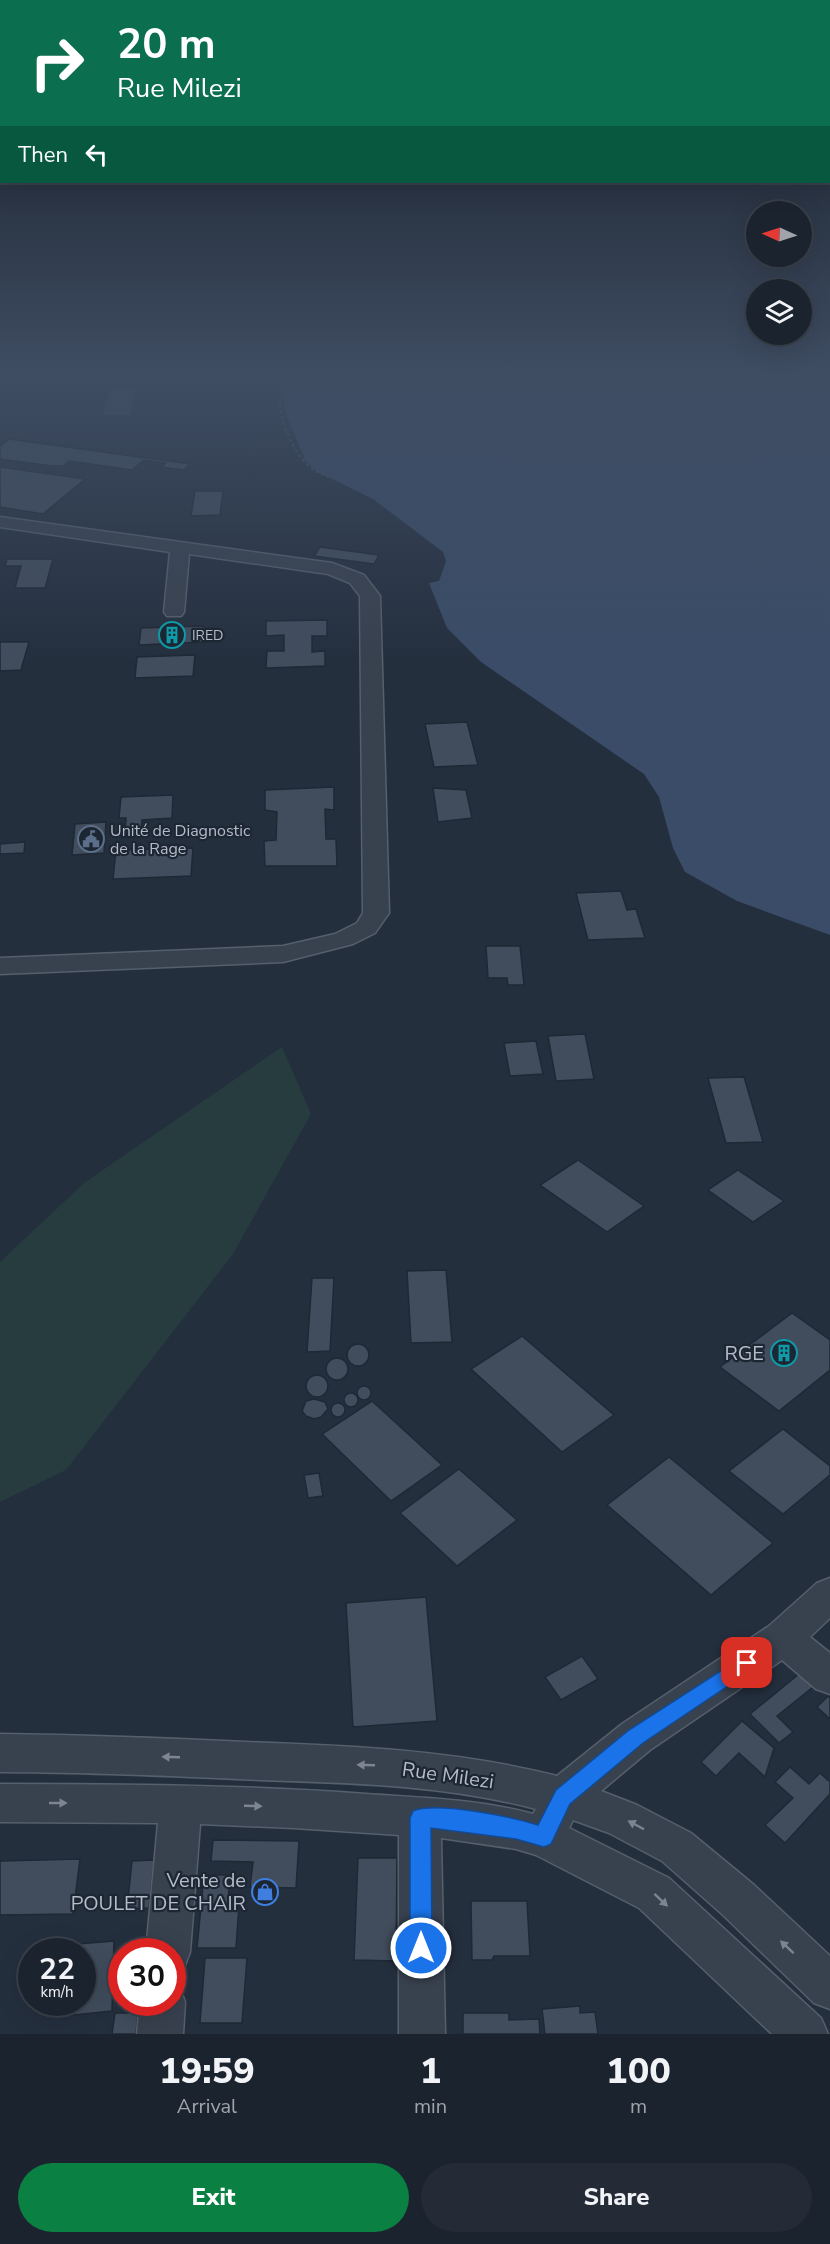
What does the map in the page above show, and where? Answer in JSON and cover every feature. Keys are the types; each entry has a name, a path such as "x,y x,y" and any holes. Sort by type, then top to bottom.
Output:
{"street":[{"path":"0,522 332,569 357,579 370,596 376,913 366,928 344,939 283,954 0,966"},
{"path":"174,612 180,547"},
{"path":"544,1837 563,1797 636,1737 783,1638 830,1594"},
{"path":"783,1638 830,1677"},
{"name":"Rue Milezi","path":"0,1753 59,1753 385,1766 491,1779 563,1797 625,1819 674,1845 726,1888 830,1987"},
{"path":"0,1803 181,1804 294,1808 460,1820 516,1829 544,1837 654,1893 805,2034"},
{"path":"169,1938 181,1804"},
{"path":"420,1818 422,2034"},
{"path":"160,2034 162,2016"}],"path":[{"path":"315,471 333,478"}],"green space":[{"path":"282,1047 311,1114 233,1254 66,1470 0,1502 0,1262 84,1183"}],"water":[{"path":"316,471 830,471 830,935 737,901 685,872 673,848 659,797 644,774 481,662 447,628 429,583 439,581 446,561 443,552 373,499"}],"building":[{"path":"0,471 28,471 85,479 43,514 0,507"},
{"path":"195,491 223,491 220,515 191,516"},
{"path":"320,547 379,555 374,564 314,556"},
{"path":"7,559 53,559 45,588 15,588 21,566 5,566"},
{"path":"327,620 327,636 312,636 312,652 325,651 325,666 266,668 267,651 284,651 284,635 266,636 266,621"},
{"name":"IRED","path":"203,626 203,642 139,645 141,628"},
{"path":"0,642 29,642 21,670 0,671"},
{"path":"195,655 193,676 135,678 137,657"},
{"path":"467,722 478,765 434,767 425,724"},
{"path":"334,787 334,810 325,809 326,839 336,839 337,866 265,866 264,841 276,840 277,812 265,810 265,790"},
{"path":"433,788 466,790 472,818 438,822"},
{"path":"173,795 172,818 142,820 141,832 125,833 126,818 119,818 121,797"},
{"path":"106,822 104,853 72,855 75,824"},
{"path":"25,842 24,853 0,854 0,844"},
{"path":"193,848 191,876 113,879 116,850"},
{"path":"621,891 627,910 636,909 645,938 588,940 576,893"},
{"path":"486,946 520,946 524,985 508,985 507,978 488,978"},
{"path":"585,1034 594,1079 556,1081 548,1036"},
{"path":"536,1041 543,1074 510,1076 504,1043"},
{"path":"744,1077 763,1142 726,1143 708,1078"},
{"path":"578,1160 644,1206 607,1232 540,1185"},
{"path":"738,1170 784,1201 753,1222 708,1190"},
{"path":"446,1270 452,1342 411,1343 407,1271"},
{"path":"312,1278 334,1278 330,1351 307,1352"},
{"name":"RGE","path":"792,1313 830,1340 830,1370 779,1411 720,1367"},
{"path":"522,1336 614,1415 562,1452 471,1369"},
{"path":"358,1344 366,1347 369,1355 366,1363 358,1366 350,1363 347,1355 350,1347"},
{"path":"337,1358 345,1361 348,1369 345,1377 337,1380 329,1377 326,1369 329,1361"},
{"path":"317,1375 325,1378 328,1386 325,1394 317,1397 309,1394 306,1386 309,1378"},
{"path":"364,1386 369,1388 371,1393 369,1398 364,1400 359,1398 357,1393 359,1388"},
{"path":"351,1393 356,1395 358,1400 356,1405 351,1407 346,1405 344,1400 346,1395"},
{"path":"314,1399 325,1402 328,1409 321,1417 314,1419 306,1416 302,1411 306,1401"},
{"path":"372,1401 442,1465 391,1501 322,1434"},
{"path":"338,1403 343,1405 345,1410 343,1415 338,1417 333,1415 331,1410 333,1405"},
{"path":"783,1429 830,1466 830,1475 783,1514 729,1471"},
{"path":"669,1457 773,1543 711,1595 607,1505"},
{"path":"459,1469 517,1520 457,1566 400,1513"},
{"path":"319,1473 323,1496 308,1498 304,1475"},
{"path":"426,1597 437,1721 353,1727 346,1603"},
{"path":"582,1656 598,1679 561,1700 545,1677"},
{"path":"799,1674 813,1687 777,1716 793,1732 779,1743 750,1714"},
{"path":"828,1696 830,1698 830,1719 817,1707"},
{"path":"742,1721 774,1748 765,1777 739,1753 716,1776 701,1762"},
{"path":"790,1767 809,1784 820,1773 830,1782 830,1794 785,1843 765,1825 793,1798 775,1782"},
{"path":"213,1840 299,1841 296,1888 250,1887 253,1862 211,1861"},
{"path":"358,1858 397,1858 396,1961 354,1960"},
{"path":"80,1859 73,1914 0,1915 0,1861"},
{"path":"154,1860 149,1908 127,1909 132,1861"},
{"path":"204,1875 230,1875 228,1905 239,1905 236,1948 197,1948"},
{"path":"471,1901 527,1901 530,1956 494,1956 492,1960 472,1960"},
{"path":"108,1941 108,2011 96,2013 96,1942"},
{"path":"205,1958 247,1958 242,2023 200,2023"},
{"path":"580,2006 580,2013 595,2012 598,2034 545,2034 542,2009"},
{"path":"463,2013 509,2013 509,2020 539,2019 540,2034 463,2034"},
{"path":"115,2016 138,2016 136,2034 112,2034"}],"place":[{"name":"IRED","path":"172,635"},
{"name":"Unité de Diagnostic de la Rage","path":"91,839"},
{"name":"RGE","path":"784,1353"},
{"name":"Vente de POULET DE CHAIR","path":"265,1892"}],"route":[{"path":"421,1948 420,1818 460,1820 516,1829 544,1837 563,1797 636,1737 747,1663"}]}
